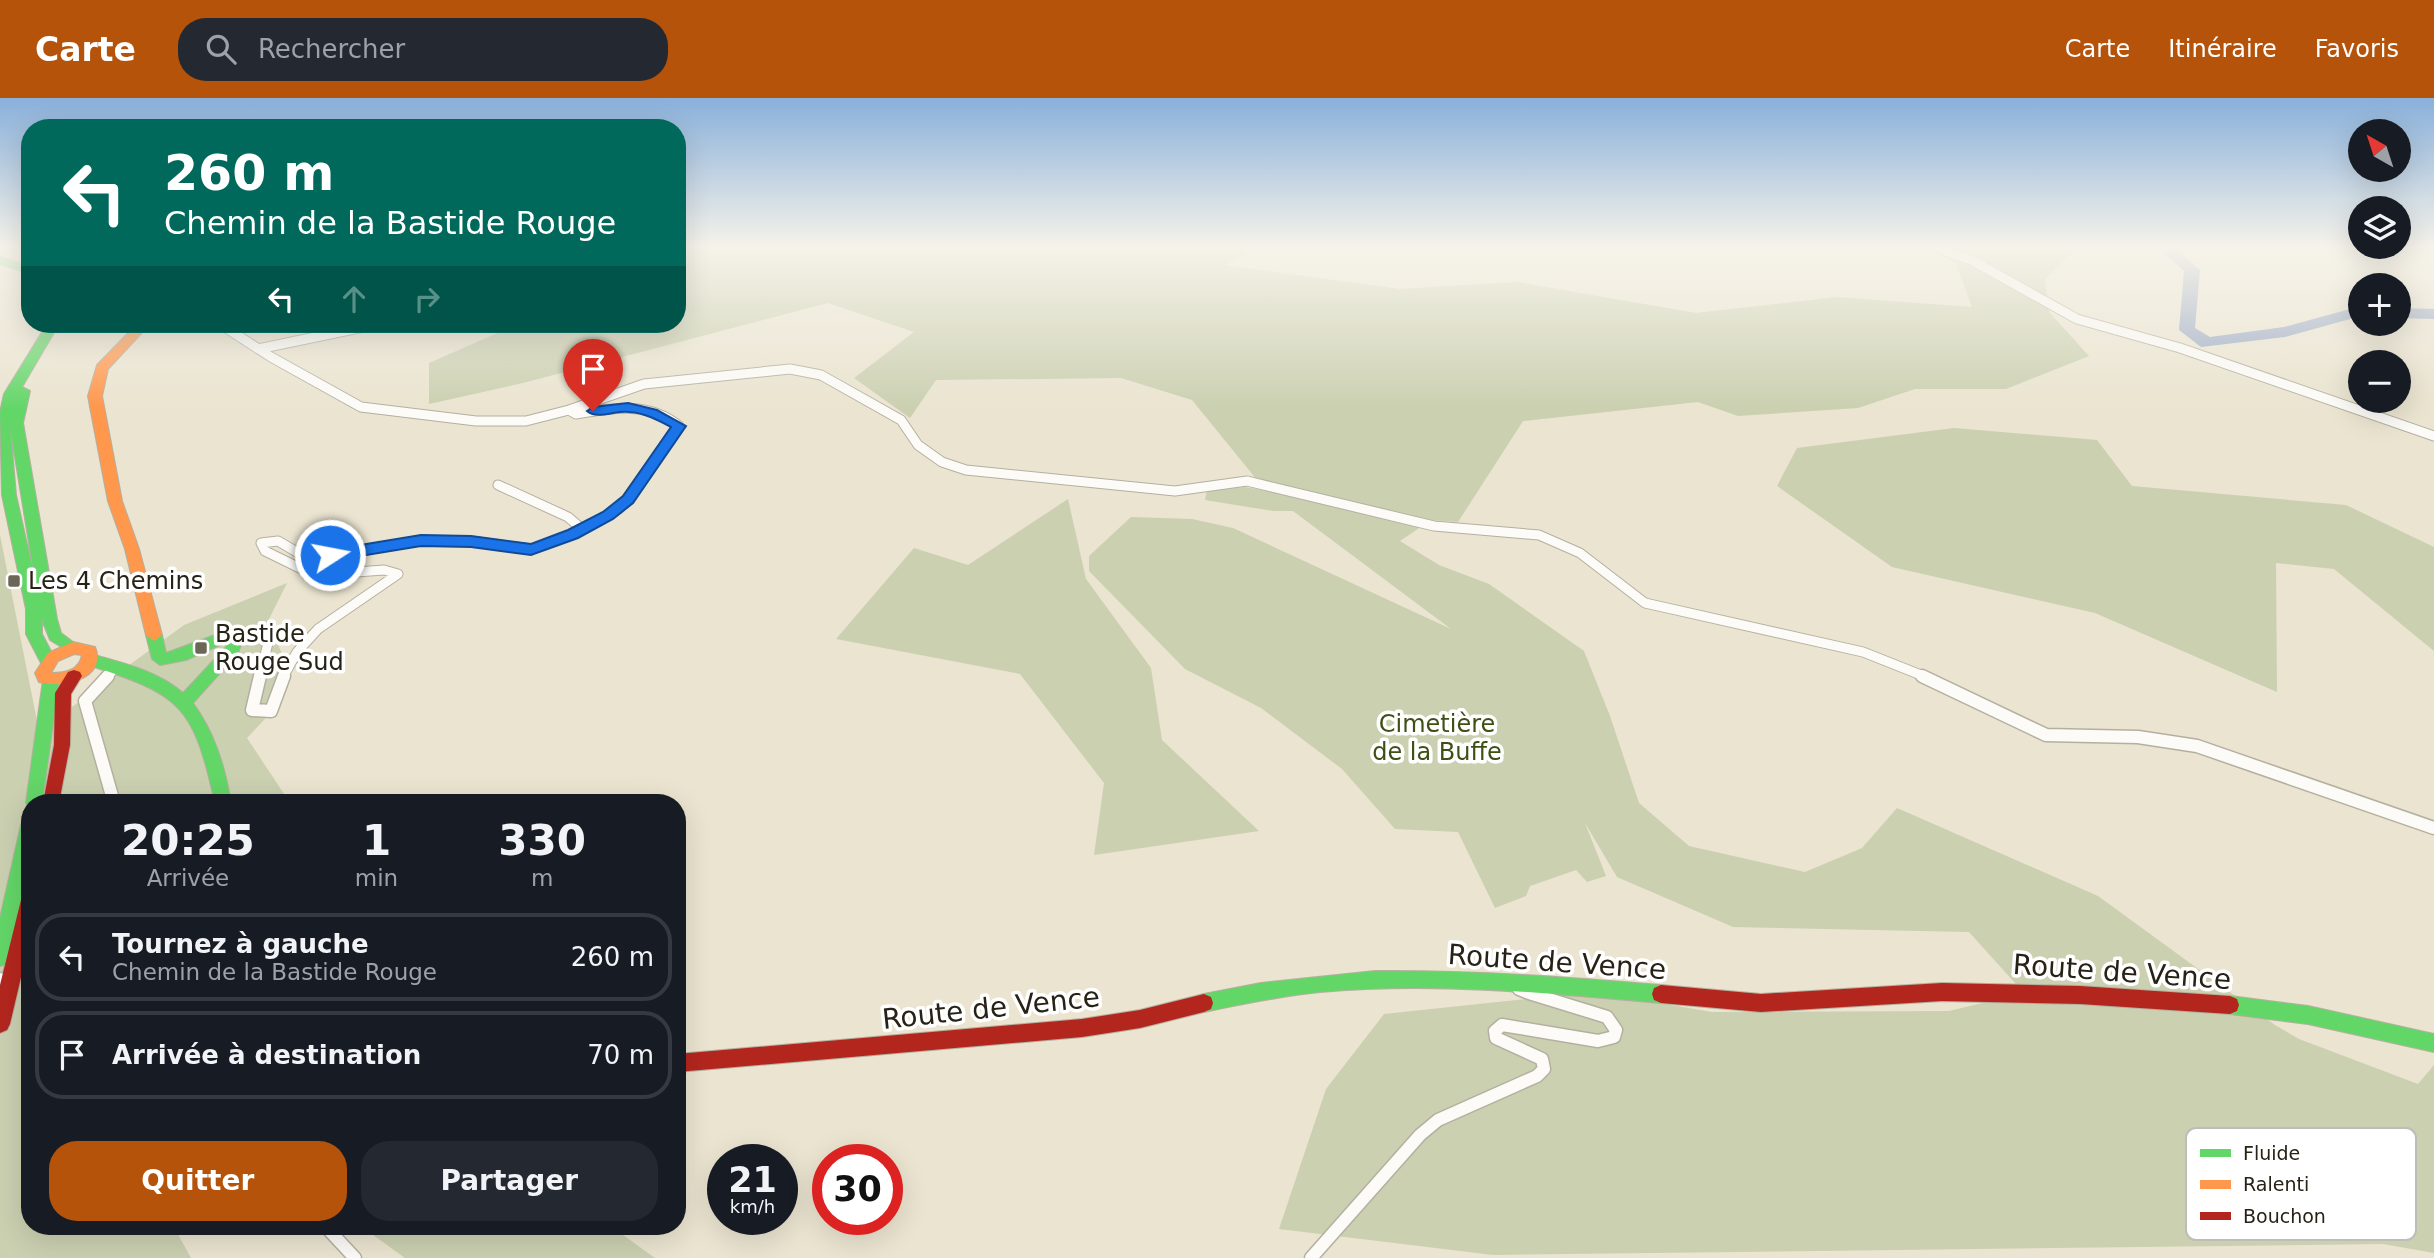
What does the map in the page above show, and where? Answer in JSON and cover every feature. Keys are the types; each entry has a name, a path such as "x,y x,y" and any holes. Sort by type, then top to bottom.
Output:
{"main road":[{"path":"48,333 11,394 2,426 9,495 34,609 34,634 48,661"},
{"path":"53,794 62,745 63,693 83,668 90,651 64,645 52,633 25,489 16,424 17,407 24,390 59,333"},
{"path":"135,333 102,368 96,381 95,396 115,501 152,622 157,654 160,659 178,659 220,637 236,636 233,649 187,699"},
{"path":"51,680 43,673 48,661 73,648"},
{"path":"51,680 83,668 113,666 163,684 187,699 208,739 221,794"},
{"path":"35,794 51,680"},
{"path":"0,958 21,865"},
{"path":"0,1024 21,941"},
{"name":"Route de Vence","path":"686,1062 1082,1028 1140,1019 1256,990 1323,981 1473,978 1761,1003 1942,992 2080,995 2269,1008 2356,1024 2434,1043"}],"street":[{"path":"2043,300 2077,319 2180,348 2363,409 2434,436"},
{"path":"234,333 361,407 475,421 526,421 569,410 644,384 790,369 828,378 901,420 918,445 942,462 966,470 1175,491 1247,481 1434,526 1539,535 1580,553 1645,603 1863,652 1919,674 2046,735 2138,737 2197,746 2434,828"},
{"path":"258,349 335,333"},
{"path":"236,636 242,639 260,631 270,634 252,710 271,711 292,656 318,627 345,608 385,586 398,574 384,570 314,575 265,551 261,543 278,541 302,555 330,555 421,540 471,541 531,550 582,530 619,509 679,426 653,413 628,407 576,414 569,410"},
{"path":"498,485 568,517 582,530"},
{"path":"111,794 85,701 113,666"},
{"path":"0,997 0,979 8,957 21,938"},
{"path":"1311,1258 1420,1135 1438,1120 1537,1076 1544,1069 1542,1059 1531,1052 1502,1044 1496,1038 1495,1031 1502,1026 1598,1041 1614,1037 1616,1030 1607,1017 1529,993 1519,989 1514,981"},
{"path":"333,1235 355,1258"}],"green space":[{"name":"Cimetière de la Buffe","path":"686,300 1622,300 1696,313 1809,300 1879,300 1972,307 1969,300 2048,300 2049,312 2089,356 2006,389 1915,389 1858,408 1738,416 1698,402 1523,421 1458,522 1431,520 1400,541 1439,565 1489,584 1584,651 1610,716 1639,803 1689,846 1805,872 1862,848 1897,808 2098,896 2275,1025 2299,1039 2418,1084 2434,1065 2434,1253 2383,1244 1493,1255 1279,1229 1326,1089 1384,1014 1594,992 1712,1012 1949,1011 2024,993 1969,932 1733,927 1617,877 1585,823 1606,876 1587,882 1576,870 1530,886 1526,896 1495,908 1458,832 1395,829 1342,769 1261,708 1185,669 1089,571 1089,556 1131,517 1192,519 1233,528 1451,629 1293,511 1273,511 1205,500 1207,491 1245,487 1266,491 1192,400 1121,378 936,380 910,418 854,378 914,332 828,303 523,383 429,404 429,363 497,333 686,333"},
{"path":"1954,428 2097,440 2132,486 2346,505 2434,547 2434,651 2334,569 2276,563 2277,692 2095,613 1892,567 1777,486 1797,448"},
{"path":"1068,499 1086,579 1151,668 1162,740 1259,831 1094,855 1104,783 1020,674 836,639 914,548 968,565"},
{"path":"0,535 39,731 184,625 287,583 268,621 291,675 281,702 247,738 284,794 21,794 21,1235 178,1235 191,1258 0,1258"},
{"path":"373,1235 623,1235 655,1258 405,1258"}],"waterway":[{"path":"2189,300 2187,330 2207,343 2285,332 2348,315"},
{"path":"2411,313 2434,314"}],"traffic: fast":[{"path":"48,333 11,394 3,426 9,495 34,609 34,634 48,661"},
{"path":"23,391 16,423 49,619 55,636 73,648"},
{"path":"154,635 160,659 180,656 216,639 236,636 233,649 187,699"},
{"path":"91,660 149,679 170,690 186,704 208,744 221,794"},
{"path":"35,794 51,680"},
{"path":"0,958 21,865"},
{"path":"1204,1003 1261,991 1375,980 1489,981 1661,994"},
{"path":"2230,1005 2308,1015 2434,1043"}],"traffic: slow":[{"path":"135,333 102,368 95,396 115,501 132,549 154,635"},
{"path":"73,648 90,651 86,666 68,678 45,678 43,673 53,657 73,648"}],"traffic: jam":[{"path":"53,794 62,745 63,693 74,676"},
{"path":"0,1024 21,937"},
{"path":"1661,994 1761,1003 1942,992 2080,995 2230,1005"},
{"path":"686,1062 1082,1028 1140,1019 1204,1003"}],"place":[{"name":"Les 4 Chemins","path":"14,581"},
{"name":"Bastide Rouge Sud","path":"201,648"}],"route":[{"path":"330,555 421,540 471,541 531,550 573,534 608,516 628,499 642,475 679,426 675,421 628,407 593,411"}]}
